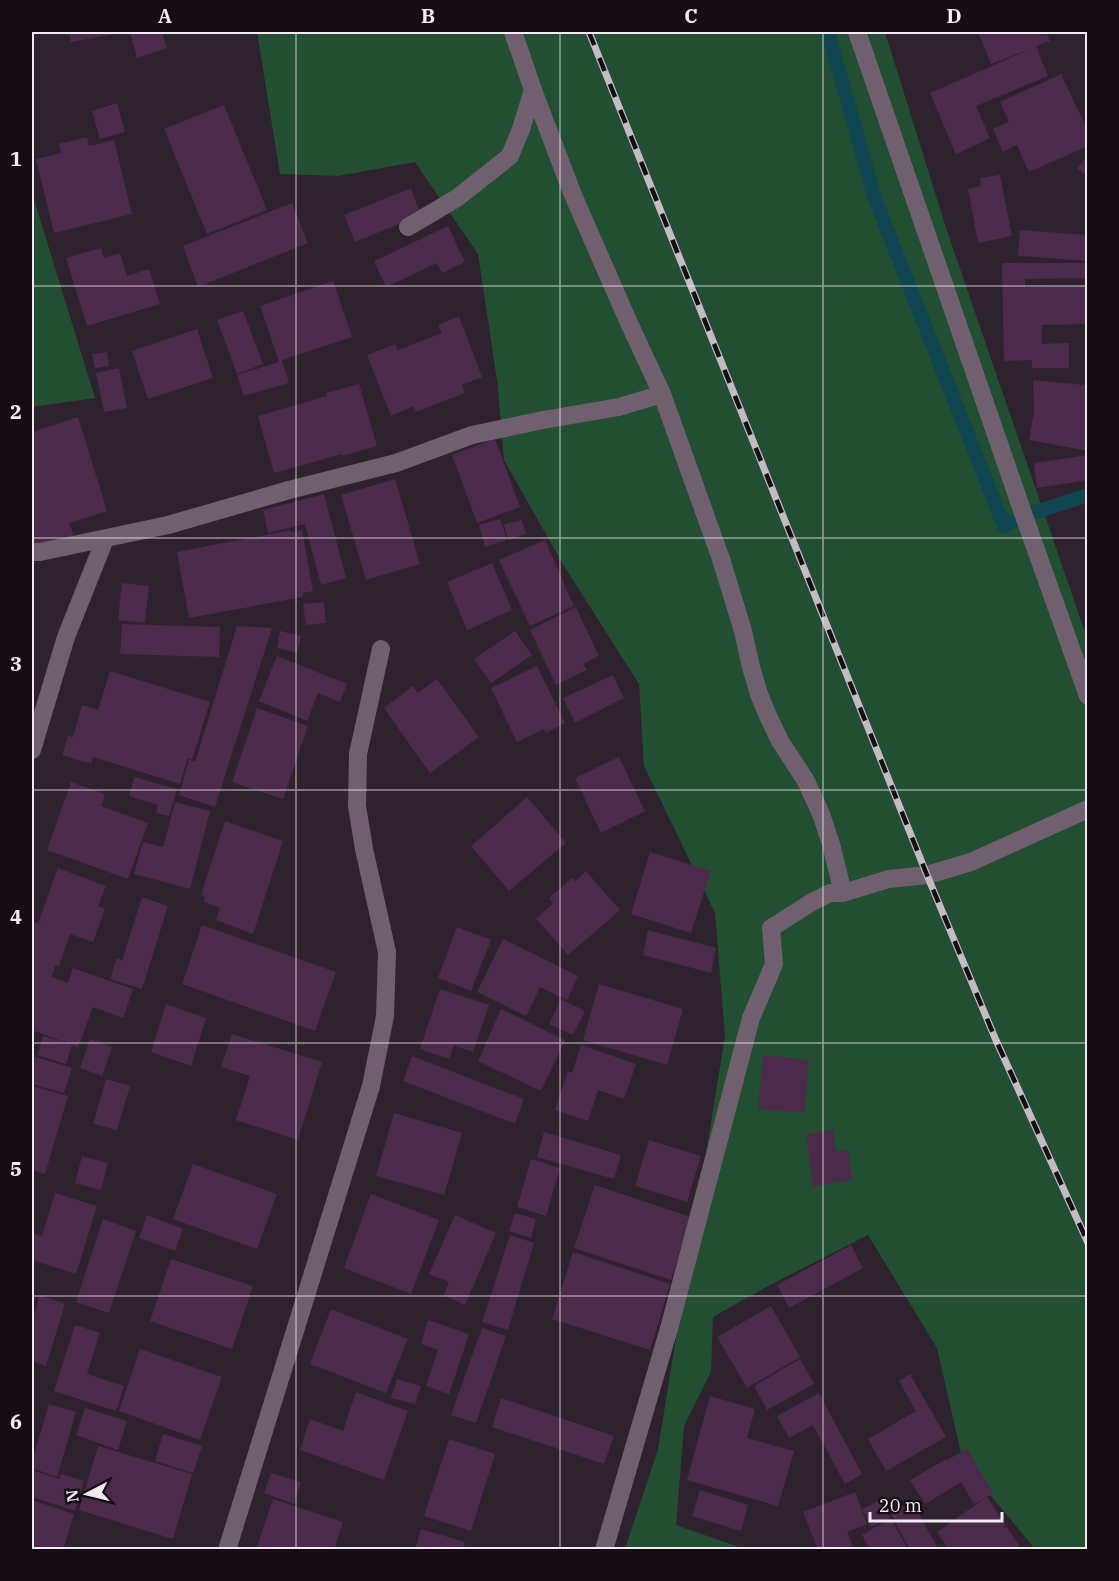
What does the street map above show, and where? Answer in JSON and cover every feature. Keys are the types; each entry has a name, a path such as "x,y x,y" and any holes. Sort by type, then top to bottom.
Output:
{"street":[{"path":"513,32 573,195 662,394 721,559 759,694 780,741 806,781 821,814 843,893"},
{"path":"857,32 1088,696"},
{"path":"408,227 457,198 510,156 533,90"},
{"path":"32,552 168,525 270,495 396,463 472,435 619,407 662,394"},
{"path":"32,750 66,637 105,538"},
{"path":"227,1550 371,1086 385,1016 387,951 364,849 357,806 358,754 381,649"},
{"path":"604,1550 670,1325 752,1018 774,964 771,928 830,893 843,893 889,879 927,875 970,862 1088,809"}],"green space":[{"path":"257,32 885,32 946,228 1087,638 1087,1549 1035,1549 963,1462 937,1348 868,1235 713,1317 711,1372 684,1426 676,1525 744,1549 625,1549 658,1449 725,1036 715,913 644,766 639,684 564,566 504,460 498,387 478,254 415,162 338,176 280,174"},
{"path":"32,193 95,398 32,407"}],"building":[{"path":"69,32 120,32 120,33 71,42"},
{"path":"130,32 162,32 167,48 137,58"},
{"path":"978,32 1046,32 1050,41 1036,46 1048,76 976,106 990,138 956,154 930,93 1033,48 991,64"},
{"path":"1061,74 1088,131 1088,146 1029,172 1017,145 1003,152 993,129 1009,122 1000,102"},
{"path":"117,103 125,132 100,139 92,111"},
{"path":"224,105 267,210 207,234 164,129"},
{"path":"87,137 89,146 114,140 132,214 54,233 36,159 61,153 59,144"},
{"path":"1088,155 1088,176 1077,169"},
{"path":"1000,175 1012,236 978,243 968,189 981,186 980,178"},
{"path":"411,188 421,215 355,242 344,215"},
{"path":"292,203 308,243 198,287 183,246"},
{"path":"448,226 465,262 442,273 437,263 386,287 374,261"},
{"path":"1020,230 1088,235 1088,261 1018,256"},
{"path":"101,248 104,258 120,253 127,276 149,269 160,304 87,326 66,258"},
{"path":"1002,263 1088,263 1088,278 1025,279 1025,287 1088,286 1088,324 1042,325 1042,344 1069,343 1069,368 1032,368 1032,360 1004,361"},
{"path":"333,281 352,337 282,360 289,383 244,396 237,375 279,362 260,306"},
{"path":"243,311 263,364 237,374 217,320"},
{"path":"459,316 482,377 462,385 465,393 416,412 414,406 391,416 367,355 395,344 398,350 442,333 438,325"},
{"path":"197,329 213,378 148,399 132,351"},
{"path":"107,352 109,366 95,368 92,354"},
{"path":"119,368 127,408 104,412 96,373"},
{"path":"1087,377 1088,451 1029,440 1034,412 1033,380 1084,385"},
{"path":"359,384 377,446 274,473 258,416"},
{"path":"78,417 107,511 69,523 74,536 32,545 32,432"},
{"path":"495,439 520,507 477,523 452,455"},
{"path":"1088,455 1088,480 1037,488 1034,463"},
{"path":"395,479 420,564 366,580 341,495"},
{"path":"324,494 346,578 321,585 305,524 268,533 263,510"},
{"path":"500,519 507,540 485,547 479,525"},
{"path":"522,520 526,534 508,540 504,524"},
{"path":"291,530 291,532 302,530 313,591 303,593 303,597 189,618 177,552"},
{"path":"545,540 574,606 530,626 499,560"},
{"path":"492,563 512,610 467,630 447,582"},
{"path":"122,583 149,586 145,623 118,620"},
{"path":"324,602 326,623 306,625 303,604"},
{"path":"576,607 599,656 583,664 587,670 556,685 530,630"},
{"path":"122,624 220,627 219,657 120,654"},
{"path":"237,626 272,628 215,807 179,795 189,760 195,762"},
{"path":"280,631 301,636 297,653 277,648"},
{"path":"515,631 532,655 491,683 474,659"},
{"path":"277,656 347,684 340,702 318,693 307,721 259,701"},
{"path":"537,666 565,723 546,733 544,729 517,742 491,688"},
{"path":"110,671 210,702 192,760 188,758 180,784 93,757 91,764 62,755 68,736 73,737 82,705 98,710"},
{"path":"613,675 624,698 575,723 563,698"},
{"path":"437,679 479,737 430,773 384,708 413,686 418,693"},
{"path":"257,708 308,726 283,799 232,782"},
{"path":"619,757 645,811 601,833 575,778"},
{"path":"134,777 177,789 169,816 156,813 158,805 129,796"},
{"path":"71,782 105,794 101,806 148,823 128,879 47,850"},
{"path":"527,797 566,843 509,891 471,846"},
{"path":"175,802 210,811 190,889 134,874 143,842 163,847"},
{"path":"225,821 283,841 253,934 216,920 220,908 204,902 205,896 201,895"},
{"path":"650,852 711,871 691,933 631,914"},
{"path":"58,868 106,886 98,906 105,909 93,942 70,934 59,966 55,965 52,977 68,983 73,968 133,989 123,1018 93,1007 78,1047 32,1030 32,921 57,930 38,923"},
{"path":"586,871 620,910 568,955 536,919 553,903 549,898 572,878 575,881"},
{"path":"142,897 168,906 142,989 110,979 117,958 122,961"},
{"path":"202,925 336,972 315,1031 182,984"},
{"path":"457,927 491,940 471,991 438,978"},
{"path":"648,930 716,948 711,973 643,955"},
{"path":"503,939 578,976 567,1000 540,987 526,1016 477,992"},
{"path":"599,984 683,1009 667,1065 583,1040"},
{"path":"440,989 489,1005 473,1052 454,1045 449,1059 420,1049"},
{"path":"561,999 585,1011 573,1035 549,1024"},
{"path":"166,1004 206,1018 191,1066 151,1052"},
{"path":"501,1009 565,1040 541,1091 478,1061"},
{"path":"232,1034 322,1062 298,1140 236,1120 250,1076 221,1067"},
{"path":"43,1036 72,1045 66,1064 37,1055"},
{"path":"90,1039 112,1047 102,1076 80,1068"},
{"path":"581,1045 636,1064 624,1099 598,1090 588,1121 555,1110 568,1071 572,1073"},
{"path":"763,1055 809,1060 804,1113 758,1109"},
{"path":"32,1056 72,1068 64,1093 32,1084"},
{"path":"412,1056 524,1099 515,1124 403,1081"},
{"path":"106,1079 130,1086 117,1130 93,1124"},
{"path":"32,1086 68,1096 45,1174 32,1170"},
{"path":"394,1113 462,1133 444,1195 376,1176"},
{"path":"833,1130 836,1151 848,1150 852,1180 813,1186 806,1134"},
{"path":"544,1132 621,1155 614,1179 537,1157"},
{"path":"649,1140 701,1156 687,1202 635,1186"},
{"path":"82,1156 108,1163 101,1190 75,1183"},
{"path":"531,1159 560,1168 546,1216 517,1207"},
{"path":"193,1164 277,1194 257,1249 173,1219"},
{"path":"595,1185 691,1217 671,1280 574,1248"},
{"path":"55,1193 97,1206 76,1274 32,1260 32,1233 42,1236"},
{"path":"371,1194 439,1220 411,1294 344,1268"},
{"path":"515,1213 536,1219 531,1238 509,1231"},
{"path":"147,1215 183,1229 175,1251 139,1238"},
{"path":"455,1215 496,1233 465,1305 444,1295 449,1282 429,1274"},
{"path":"103,1219 136,1231 109,1313 76,1302"},
{"path":"510,1235 534,1243 508,1330 482,1322"},
{"path":"851,1245 863,1268 789,1308 777,1285"},
{"path":"573,1252 670,1284 650,1350 552,1319"},
{"path":"171,1259 253,1286 232,1349 150,1321"},
{"path":"40,1295 65,1304 46,1366 32,1361 32,1322"},
{"path":"771,1306 800,1357 747,1388 717,1337"},
{"path":"331,1309 408,1339 386,1393 310,1364"},
{"path":"428,1320 469,1334 449,1394 426,1386 438,1350 421,1344"},
{"path":"75,1325 100,1333 87,1374 124,1386 116,1411 54,1391"},
{"path":"482,1328 506,1336 476,1423 451,1415"},
{"path":"140,1349 222,1377 200,1440 119,1411"},
{"path":"800,1359 814,1384 767,1410 754,1386"},
{"path":"910,1374 946,1437 886,1471 868,1439 916,1411 899,1381"},
{"path":"397,1379 421,1386 415,1404 391,1398"},
{"path":"356,1392 408,1411 384,1480 300,1450 310,1419 343,1431"},
{"path":"819,1393 862,1474 845,1484 813,1425 789,1438 777,1416"},
{"path":"710,1396 755,1409 747,1438 794,1451 778,1506 687,1480"},
{"path":"501,1398 614,1436 604,1464 492,1427"},
{"path":"49,1404 76,1412 57,1477 32,1468"},
{"path":"85,1408 127,1421 118,1450 76,1435"},
{"path":"163,1434 202,1446 193,1473 155,1461"},
{"path":"449,1439 495,1454 471,1531 424,1516"},
{"path":"98,1446 192,1474 173,1539 79,1510"},
{"path":"967,1449 993,1493 987,1497 1022,1550 949,1550 937,1532 984,1499 974,1504 961,1482 925,1504 910,1480"},
{"path":"32,1470 59,1479 61,1474 84,1481 75,1511 32,1497"},
{"path":"271,1473 301,1482 294,1504 264,1493"},
{"path":"700,1490 748,1505 741,1531 692,1516"},
{"path":"855,1492 867,1524 847,1532 854,1550 818,1550 803,1512"},
{"path":"273,1499 343,1522 334,1550 256,1550"},
{"path":"32,1500 74,1514 63,1550 32,1550"},
{"path":"881,1500 890,1518 871,1527 862,1509"},
{"path":"912,1502 939,1550 910,1550 891,1514"},
{"path":"891,1518 908,1550 870,1550 862,1535"},
{"path":"421,1529 465,1542 463,1550 415,1550"}],"waterway":[{"path":"828,32 875,199 1004,526 1024,516 1088,495"}],"railway":[{"path":"589,32 927,875 995,1038 1088,1243"}]}
